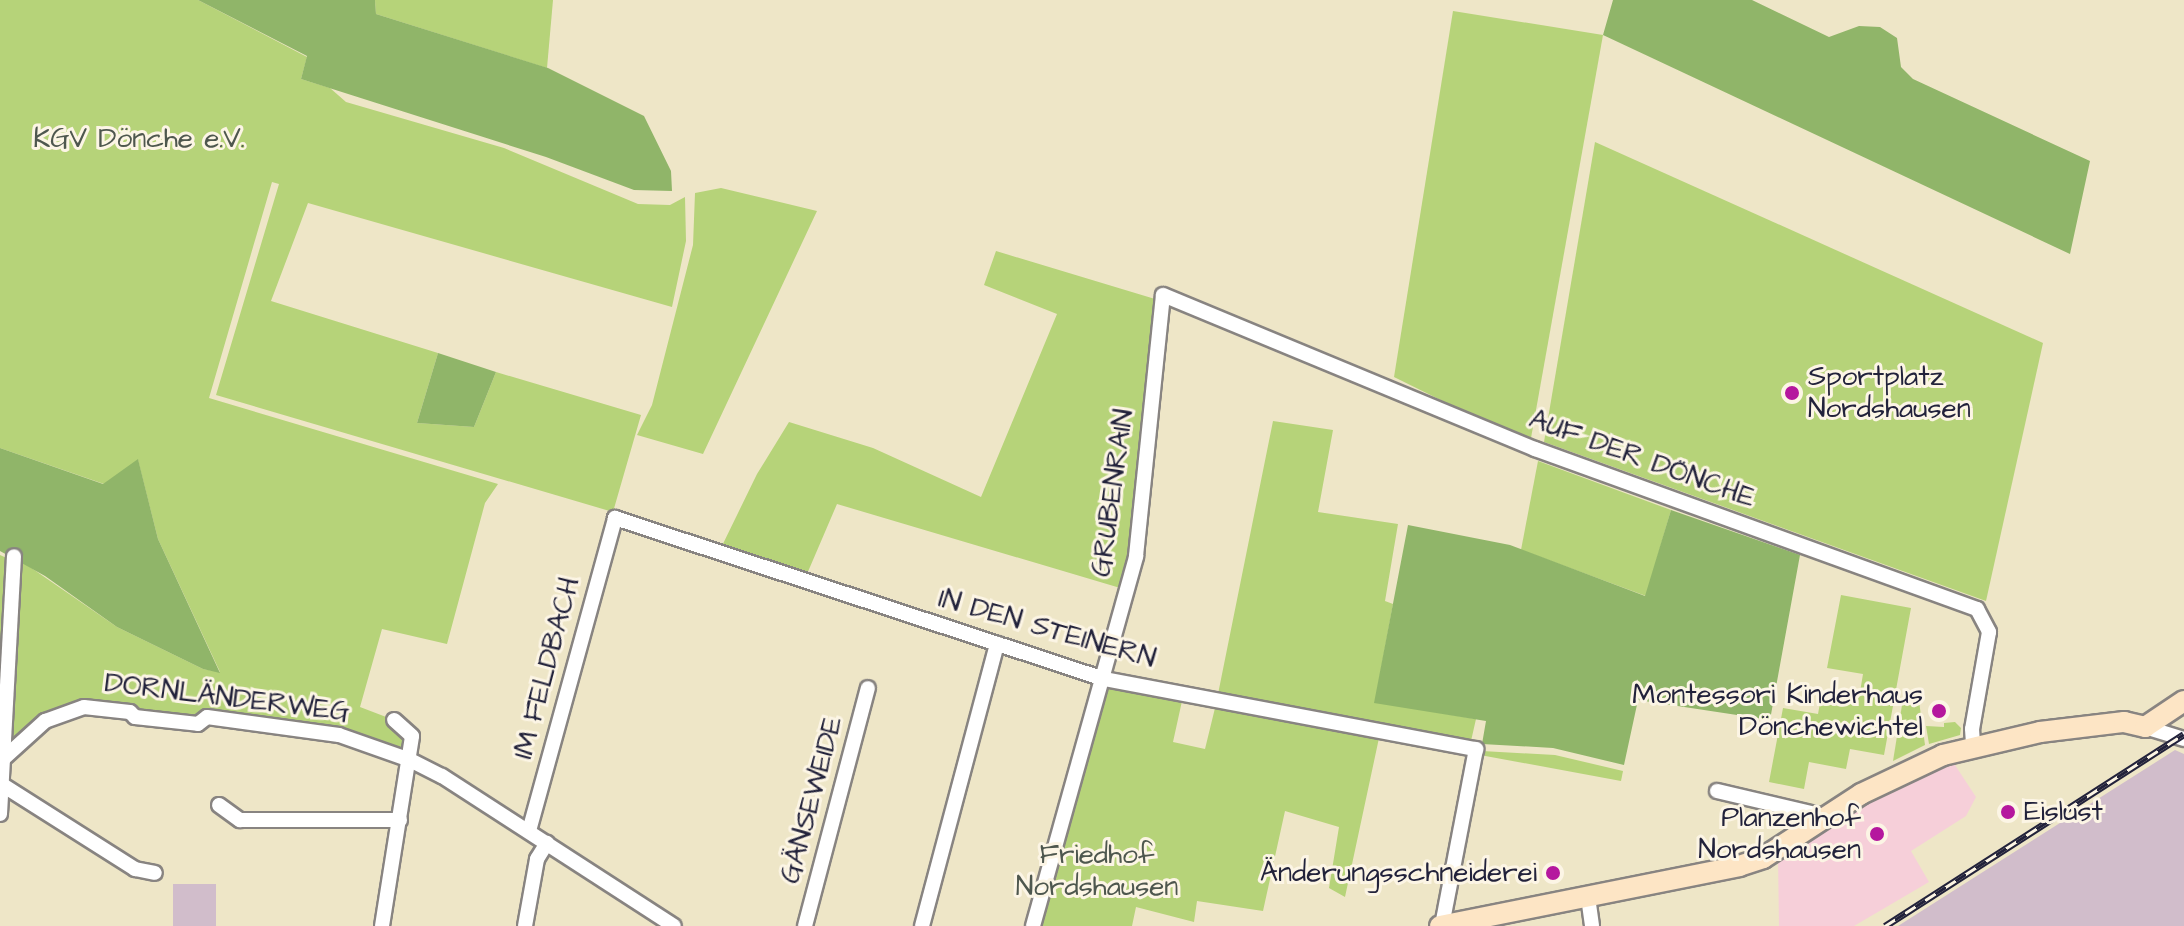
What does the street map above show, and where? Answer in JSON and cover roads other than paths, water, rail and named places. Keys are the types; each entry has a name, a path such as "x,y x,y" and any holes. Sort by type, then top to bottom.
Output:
{"street":[{"name":"GRUBENRAIN","path":"1033,926 1136,556 1163,295"},
{"name":"AUF DER DÖNCHE","path":"1163,295 1535,449 1977,609 1989,632 1972,729 1973,745"},
{"name":"IN DEN STEINERN","path":"615,518 1104,679 1476,749 1441,926"},
{"name":"IM FELDBACH","path":"529,831 615,518"},
{"path":"0,814 14,556"},
{"path":"922,926 997,644"},
{"name":"GÄNSEWEIDE","path":"805,926 868,688"},
{"path":"2145,727 2184,701"},
{"name":"DORNLÄNDERWEG","path":"3,759 45,721 84,707 161,720 198,724 207,717 339,735 410,760"},
{"path":"382,926 412,736 394,720"},
{"path":"1441,926 1739,866 1763,858 1905,771 1973,745 2040,732 2124,722 2184,739"},
{"path":"410,760 529,831 674,926"},
{"path":"1,784 135,869 155,873"},
{"path":"1717,791 1828,817"},
{"path":"219,805 240,820 400,820"},
{"path":"525,926 537,859 547,843"},
{"path":"1588,897 1592,926"}],"railway":[{"path":"1885,926 2184,734"}],"place":[{"name":"Sportplatz Nordshausen","path":"1792,393"},
{"name":"Montessori Kinderhaus Dönchewichtel","path":"1939,711"},
{"name":"Eislust","path":"2008,812"},
{"name":"Planzenhof Nordshausen","path":"1877,834"},
{"name":"Änderungsschneiderei","path":"1553,873"}],"park label":[{"name":"KGV Dönche e.V.","path":"139,139"},
{"name":"Friedhof Nordshausen","path":"1097,871"}]}
